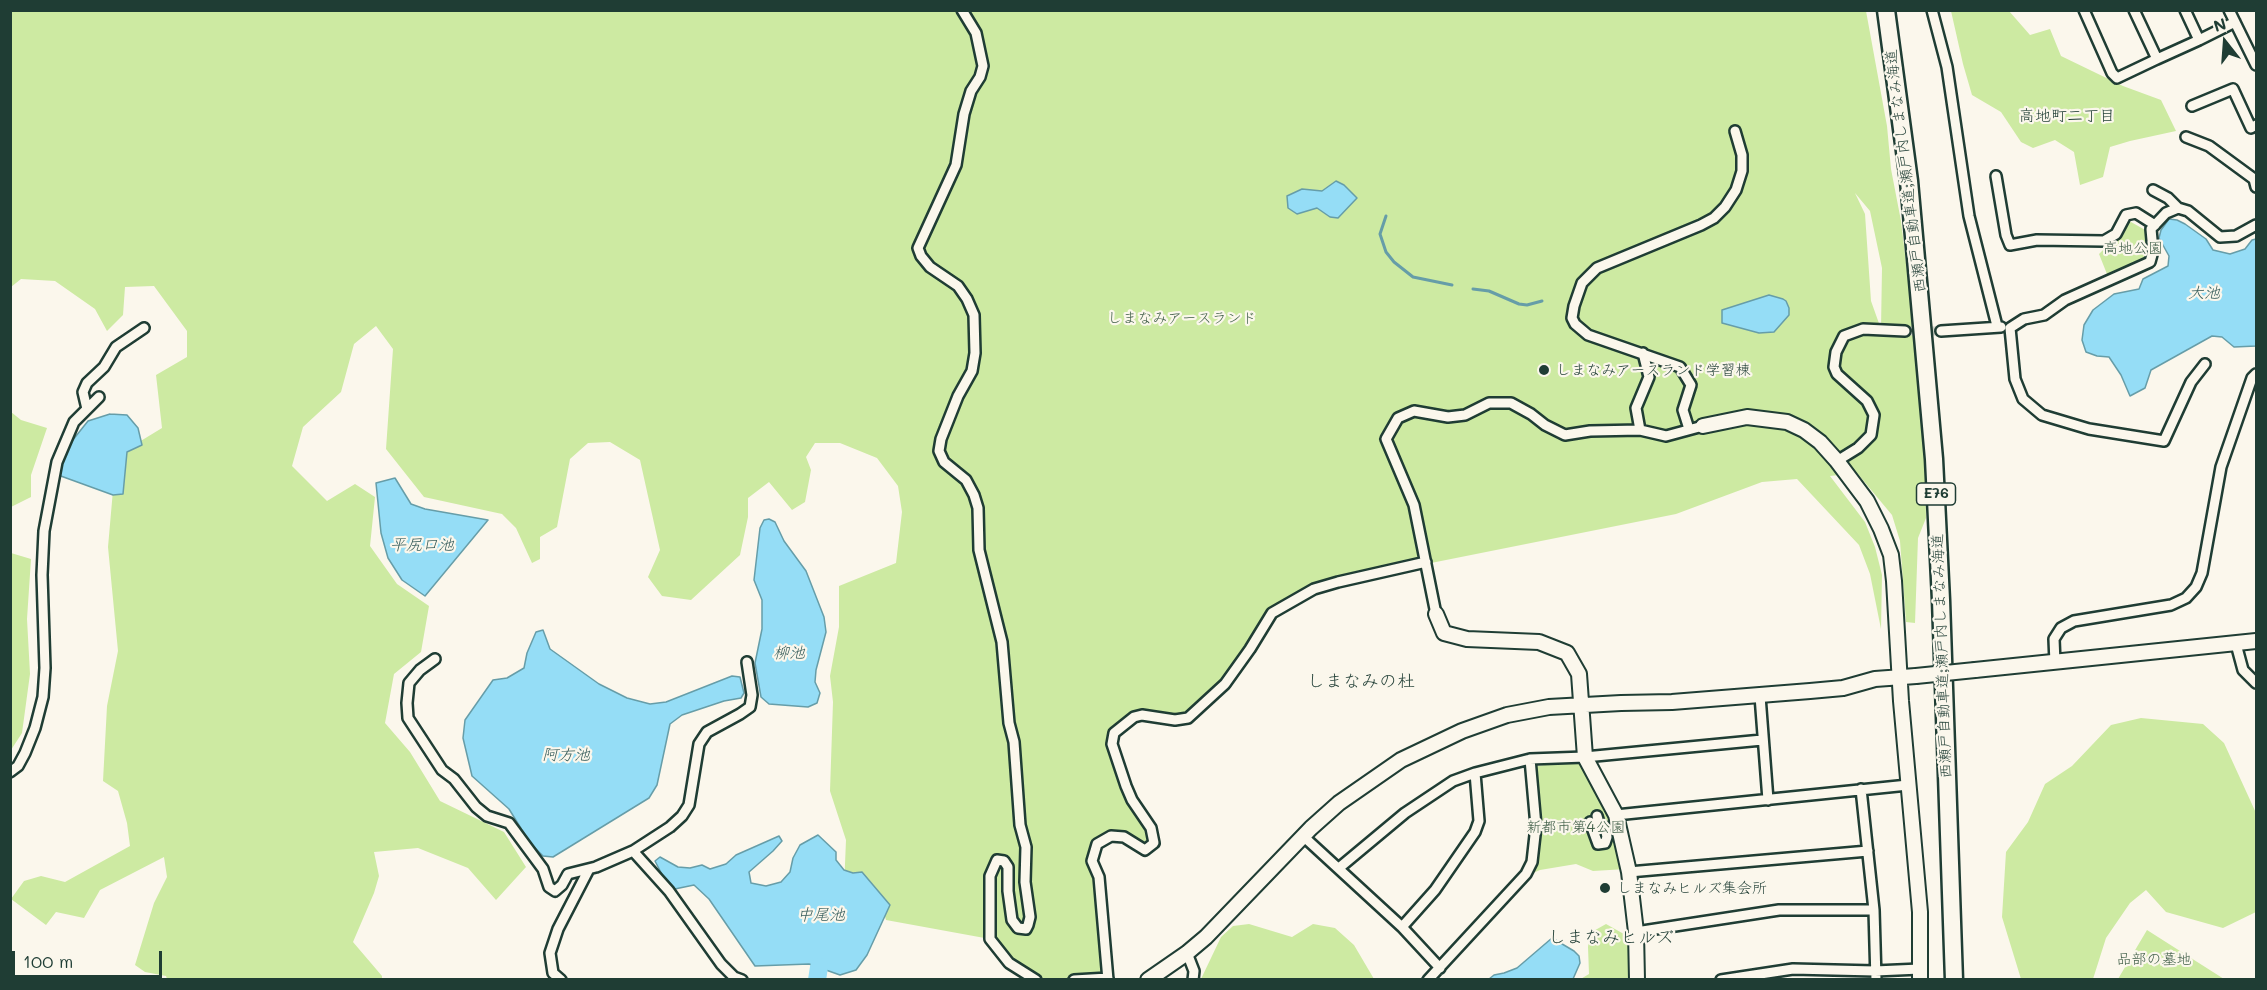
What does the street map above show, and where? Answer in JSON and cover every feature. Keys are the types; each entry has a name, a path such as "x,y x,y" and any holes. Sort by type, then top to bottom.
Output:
{"highway":[{"name":"西瀬戸自動車道;瀬戸内しまなみ海道","path":"1886,10 1909,181 1934,459 1954,980"}],"street":[{"path":"962,10 976,33 983,66 980,77 971,91 964,114 956,165 918,248 930,267 957,286 968,299 974,315 975,353 972,371 958,396 939,451 944,462 966,480 978,508 979,550 1002,642 1009,723 1014,742 1020,825 1026,847 1025,882 1030,917 1028,925 1026,928 1018,928 1012,920 1008,891 1008,867 1004,861 997,860 990,876 990,939 1010,963 1036,980"},
{"path":"1932,10 1947,67 1970,216 1997,326"},
{"path":"2084,10 2112,73 2117,78 2235,22"},
{"path":"2134,10 2157,59"},
{"path":"2185,10 2199,40"},
{"path":"2229,10 2256,64"},
{"path":"2192,106 2233,88 2251,128 2256,125"},
{"path":"1689,429 1683,410 1691,385 1680,367 1588,335 1572,318 1582,283 1597,268 1701,225 1714,218 1725,207 1736,190 1742,171 1742,155 1735,131"},
{"path":"2186,137 2209,146 2254,179 2256,187"},
{"path":"1996,176 2006,235 2010,245 2037,240 2104,241 2116,234 2126,215 2136,213 2155,225"},
{"path":"2153,190 2168,198 2178,208 2188,212 2220,237 2236,236 2256,225"},
{"path":"1941,331 1997,326 2010,328 2024,319 2044,315 2065,300 2150,262 2153,251 2151,229 2166,213 2178,208"},
{"path":"87,409 83,392 87,383 104,367 116,347 144,327"},
{"path":"2010,328 2015,379 2023,399 2042,415 2089,429 2164,441 2191,382 2205,364"},
{"path":"1837,461 1858,448 1871,435 1874,415 1867,402 1837,374 1834,367 1836,352 1844,336 1863,330 1905,331"},
{"path":"1640,430 1636,408 1649,377 1643,353"},
{"path":"2055,663 2054,639 2061,628 2074,621 2171,605 2186,598 2196,587 2202,573 2221,467 2252,378 2256,374"},
{"path":"10,772 18,766 25,753 35,728 43,697 45,668 42,575 44,531 57,462 74,422 99,397"},
{"path":"1637,980 1636,932 1629,872 1616,814 1585,757 1583,704 1579,674 1567,652 1539,642 1467,639 1444,633 1436,614 1414,505 1386,439 1398,418 1414,411 1448,417 1465,415 1490,403 1511,403 1565,435 1590,431 1640,430 1666,436 1747,417 1787,422 1804,430 1820,442 1866,501 1881,529 1891,555 1894,581 1899,677 1920,912 1920,974 1875,975 1793,969 1721,980"},
{"path":"1074,980 1108,979 1099,877 1092,861 1097,844 1111,836 1124,837 1145,850 1154,843 1151,828 1132,800 1126,786 1112,744 1114,733 1134,717 1142,715 1175,720 1188,718 1225,684 1250,650 1272,613 1314,590 1338,582 1426,562"},
{"path":"1148,980 1206,937 1303,836 1360,787 1401,760 1462,731 1507,715 1549,707 1583,704 1672,702 1843,688 1875,679 2055,663 2256,641"},
{"path":"2236,644 2243,670 2256,682"},
{"path":"435,659 420,670 409,683 408,717 442,770 454,779 476,807 487,816 509,823 543,869 549,887 555,891 562,885 568,874 589,869 633,851 670,827 682,816 689,805 699,744 707,732 750,707 752,695 747,662"},
{"path":"1760,696 1768,800"},
{"path":"1339,868 1405,813 1453,781 1475,773 1530,759 1585,757 1762,740"},
{"path":"1428,980 1526,874 1532,862 1536,826 1530,759"},
{"path":"1402,927 1434,890 1475,832 1479,821 1475,773"},
{"path":"1616,814 1908,785"},
{"path":"1861,789 1874,910 1875,975"},
{"path":"1303,836 1402,927 1440,968"},
{"path":"633,851 669,891 721,964 742,980"},
{"path":"1629,872 1868,851"},
{"path":"561,980 552,973 550,953 558,929 589,869"},
{"path":"1636,932 1779,910 1874,910"},
{"path":"1187,953 1194,972 1193,980"}],"green space":[{"name":"しまなみアースランド","path":"11,11 1866,11 1887,126 1891,169 1901,221 1925,458 1926,518 1918,538 1915,623 1906,622 1900,541 1892,515 1857,473 1830,476 1865,522 1875,547 1882,575 1881,629 1870,574 1859,545 1797,479 1762,482 1676,514 1356,578 1272,613 1217,692 1188,718 1142,715 1115,733 1120,765 1154,843 1146,849 1124,837 1097,844 1108,978 1037,979 1009,963 990,939 886,920 882,907 844,888 846,840 830,791 833,702 830,676 839,627 839,586 896,563 902,512 898,486 877,458 840,443 815,443 806,457 811,470 805,502 792,510 769,482 748,498 748,517 740,555 691,600 662,596 648,577 660,550 640,460 610,442 588,443 570,459 557,527 540,537 540,559 532,563 516,528 502,514 424,497 386,449 393,349 376,326 354,344 341,392 303,427 292,466 327,501 355,484 375,497 370,546 397,584 429,606 421,652 394,674 385,723 410,752 440,801 504,832 526,867 496,900 468,868 418,848 374,852 379,876 353,942 382,976 382,979 167,979 166,976 145,972 135,965 154,903 167,877 164,857 100,890 84,918 56,912 46,925 11,899 24,881 41,876 65,882 130,846 127,823 118,791 103,781 107,706 118,651 108,547 116,456 162,428 156,375 187,357 187,331 154,286 125,287 123,315 107,331 95,309 55,281 21,279 11,287","holes":["1855,193 1870,211 1882,268 1881,329 1871,301 1865,214"]},
{"path":"1951,11 2009,11 2030,35 2050,29 2061,56 2123,86 2161,100 2176,131 2110,147 2103,177 2080,185 2074,152 2055,140 2033,148 2021,142 2001,112 1972,95"},
{"name":"高地公園","path":"2131,222 2147,231 2151,240 2148,261 2109,279 2099,254 2104,249 2103,244 2125,224"},
{"path":"11,412 21,420 47,428 31,475 31,497 11,507"},
{"path":"11,553 31,559 27,619 30,674 22,733 11,750"},
{"path":"2141,718 2203,724 2224,743 2256,813 2256,912 2223,928 2166,912 2146,890 2130,903 2106,938 2093,979 2021,979 2002,917 2006,852 2028,822 2045,784 2072,766 2111,725"},
{"name":"新都市第4公園","path":"1585,760 1612,815 1626,869 1593,871 1576,864 1533,873 1539,844 1540,806 1535,773 1537,766"},
{"path":"1249,924 1292,937 1313,924 1335,928 1354,945 1374,979 1201,979 1221,937 1233,926"},
{"path":"1606,924 1631,938 1631,979 1579,980 1589,974 1590,933"},
{"name":"品部の墓地","path":"2147,930 2224,979 2118,979"}],"water":[{"path":"1336,181 1344,185 1357,198 1338,218 1330,217 1317,208 1297,214 1288,208 1287,196 1302,189 1322,191"},
{"name":"大池","path":"2169,219 2185,224 2206,239 2213,250 2230,254 2245,249 2252,240 2256,239 2256,346 2234,347 2222,337 2212,336 2151,370 2145,388 2130,396 2121,375 2109,357 2086,352 2082,340 2084,325 2093,310 2114,294 2139,289 2143,279 2168,266 2169,256 2159,238 2161,230"},
{"path":"1769,295 1783,299 1789,308 1789,315 1774,332 1759,333 1722,323 1722,310"},
{"path":"110,414 127,415 138,428 142,445 127,452 123,494 113,495 58,475 58,469 72,441 88,421"},
{"name":"平尻口池","path":"395,478 411,504 425,509 488,520 425,596 402,580 388,558 381,533 376,483"},
{"name":"柳池","path":"769,519 775,522 784,541 806,571 824,617 826,632 815,682 820,693 817,703 808,707 769,704 761,697 755,663 762,629 762,600 754,580 760,528 764,520"},
{"name":"阿方池","path":"543,630 550,649 599,684 627,698 650,704 666,702 732,676 740,677 744,693 741,698 724,701 682,715 670,724 657,785 649,798 553,857 543,856 530,843 509,809 472,776 463,738 465,720 493,680 507,678 524,668 527,653 536,632"},
{"name":"中尾池","path":"818,835 836,852 836,860 844,870 853,873 862,872 890,905 867,955 856,970 840,975 809,964 755,966 709,899 694,885 670,890 655,861 660,857 678,867 690,868 702,865 710,869 726,864 736,855 779,836 782,841 749,872 751,883 766,886 781,882 790,872 793,858 800,845"},
{"path":"1552,938 1579,956 1580,963 1573,979 1489,979 1494,975 1517,968"}],"waterway":[{"path":"1386,216 1380,234 1386,252 1394,262 1413,277 1452,285"},
{"path":"1473,289 1489,291 1519,304 1527,305 1542,301"},
{"path":"817,980 819,967"}],"tunnel":[{"path":"1905,331 1941,331"}],"place":[{"name":"しまなみアースランド学習棟","path":"1544,370"},
{"name":"しまなみヒルズ集会所","path":"1605,888"}],"district":[{"name":"高地町二丁目","path":"2067,116"},
{"name":"しまなみの杜","path":"1361,681"},
{"name":"しまなみヒルズ","path":"1611,937"}]}
